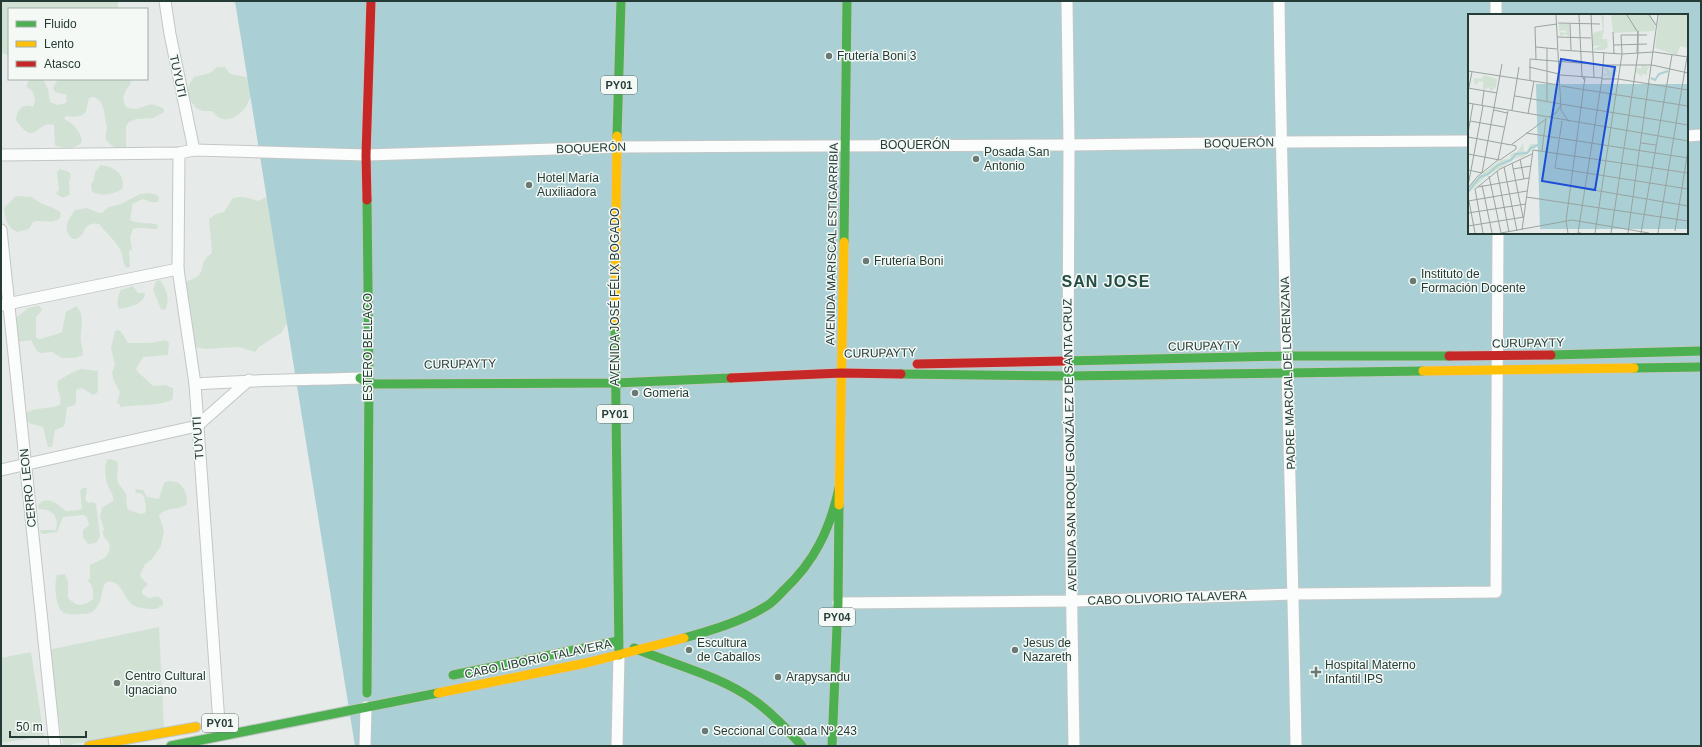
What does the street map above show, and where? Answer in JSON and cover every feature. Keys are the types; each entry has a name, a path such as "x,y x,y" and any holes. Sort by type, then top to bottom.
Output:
{"main road":[{"name":"ESTERO BELLACO","path":"356,696 370,693 363,155 371,1"},
{"name":"AVENIDA JOSÉ FÉLIX BOGADO","path":"618,641 615,378 616,169 618,147 620,1"},
{"name":"AVENIDA MARISCAL ESTIGARRIBIA","path":"839,488 846,145 847,1"},
{"name":"CURUPAYTY","path":"904,364 1288,356 1497,356 1701,351"},
{"name":"CURUPAYTY","path":"366,380 615,378 842,369 889,364"},
{"name":"CURUPAYTY","path":"842,369 1068,376 1701,367"},
{"name":"PY04","path":"832,746 838,603 839,488"},
{"name":"CABO LIBORIO TALAVERA","path":"171,746 212,742 366,707 619,655 729,624 751,615 770,604 795,580 818,549 834,512 839,488"},
{"name":"CABO LIBORIO TALAVERA","path":"442,678 618,641"},
{"path":"618,641 718,681 748,696 767,710 802,746"},
{"name":"PY01","path":"618,641 619,655"},
{"name":"PY01","path":"89,746 216,724"}],"street":[{"name":"TUYUTI","path":"165,1 170,34 194,150"},
{"name":"AVENIDA SAN ROQUE GONZÁLEZ DE SANTA CRUZ","path":"1067,1 1070,145 1068,376 1074,746"},
{"name":"PADRE MARCIAL DE LORENZANA","path":"1279,1 1281,142 1294,594 1296,746"},
{"path":"1496,1 1496,14"},
{"path":"1688,136 1701,135"},
{"name":"BOQUERÓN","path":"1,155 179,153 194,150 363,155 618,147 1468,141"},
{"name":"TUYUTI","path":"179,153 178,268 194,384 216,724"},
{"name":"CERRO LEON","path":"1,230 4,304 26,464 56,746"},
{"path":"1497,370 1498,234"},
{"path":"4,304 178,268"},
{"name":"CABO OLIVORIO TALAVERA","path":"838,603 1072,601 1294,594 1496,592 1497,370"},
{"path":"1,470 197,426 249,380"},
{"path":"194,384 249,380 366,380"},
{"path":"617,746 619,655"},
{"path":"366,707 366,746"}],"green space":[{"path":"1,1 118,1 118,8 8,8 8,55 1,53"},
{"path":"232,1 295,1 246,107 238,115 225,119 216,116 212,111 203,111 196,108 188,93 189,85 194,77 210,73 217,67 225,67 230,74 253,80 244,8 236,5"},
{"path":"29,80 44,80 48,89 50,102 58,105 66,103 67,95 55,92 53,88 57,80 130,80 131,83 123,98 125,106 136,109 152,104 163,108 164,112 153,118 136,119 129,122 126,126 126,147 118,151 106,140 107,126 101,103 94,97 89,98 86,111 83,115 75,117 66,116 64,119 76,128 82,142 69,148 62,147 55,145 54,125 47,125 32,133 23,128 16,120 21,108 26,106 33,107 35,99 33,92 26,86"},
{"path":"101,165 110,167 118,172 123,179 122,189 115,193 107,194 92,192 91,184 94,180 95,172"},
{"path":"59,169 67,171 71,174 69,182 70,194 68,196 61,197 56,193 59,190 57,173"},
{"path":"148,193 157,195 159,198 158,202 150,202 143,199 132,204 130,220 158,225 157,229 133,229 130,237 132,249 129,251 130,267 126,268 120,249 99,224 93,223 86,227 81,236 78,238 73,239 69,236 67,232 67,225 75,210 87,208 99,213 103,212 109,207 121,204 140,194"},
{"path":"273,195 289,320 281,333 259,347 255,352 239,347 206,349 184,345 178,285 199,275 205,259 212,253 209,219 216,214 224,212 233,198 245,197 257,201"},
{"path":"16,196 32,197 39,202 58,210 61,213 60,218 51,222 33,222 29,229 17,232 11,228 7,222 4,208"},
{"path":"160,280 168,299 165,310 161,309 153,290 156,281"},
{"path":"133,286 138,293 145,293 144,297 135,305 119,309 118,299 121,290"},
{"path":"40,306 42,310 36,317 36,337 39,339 62,332 66,312 76,306 82,318 81,342 83,355 75,358 62,358 52,352 40,353 37,351 31,340 18,342 15,340 15,319 28,308"},
{"path":"119,330 128,343 149,343 166,340 169,343 168,355 143,357 136,369 153,386 165,385 173,388 172,400 153,404 120,407 120,404 117,404 120,392 114,381 112,373 115,365 111,348 115,331"},
{"path":"81,369 98,371 98,392 93,395 82,388 76,390 76,403 73,406 67,407 65,424 63,427 55,430 52,447 48,447 43,427 29,422 25,418 24,414 37,409 60,405 61,399 57,387 58,381"},
{"path":"111,459 118,462 117,479 126,494 127,507 129,510 140,514 145,513 146,509 144,496 140,493 136,493 135,489 143,490 147,497 159,499 164,483 168,481 177,482 182,486 187,497 187,504 165,511 159,516 164,531 161,546 152,559 145,564 140,575 148,584 142,590 142,594 149,598 160,598 163,601 163,605 156,609 135,606 115,583 106,582 99,604 92,612 84,614 66,614 61,610 57,601 57,575 65,574 68,581 68,598 74,603 83,605 93,599 92,587 88,581 90,578 90,565 105,558 109,552 110,547 103,533 104,529 100,517 102,508 113,501 113,495 107,483 105,473 107,460"},
{"path":"83,488 87,488 85,500 89,503 93,502 96,504 100,536 96,543 88,544 83,537 83,530 89,525 87,517 83,515 63,517 57,532 42,534 39,530 56,530 57,522 54,514 47,510 39,509 38,505 45,500 49,500 66,511 79,510 82,508 80,491"},
{"name":"Centro Cultural Ignaciano","path":"159,627 164,728 63,746 48,650"},
{"path":"31,652 44,736 1,743 1,658"}],"water":[{"path":"235,1 1701,1 1701,746 355,746"}],"traffic: fast":[{"path":"617,136 621,1"},
{"path":"844,242 847,1"},
{"path":"367,200 369,377 367,693"},
{"path":"615,325 619,655"},
{"path":"1551,355 1701,351"},
{"path":"1065,361 1287,356 1449,356"},
{"path":"1634,368 1701,367"},
{"path":"901,374 1068,376 1423,371"},
{"path":"360,378 369,384 615,383 731,378"},
{"path":"684,638 717,628 748,616 774,600 795,579 813,556 820,544 831,517 839,488"},
{"path":"832,746 838,603 839,505"},
{"path":"453,675 618,641"},
{"path":"634,648 711,677 741,692 768,711 802,746"},
{"path":"171,746 438,693"}],"traffic: slow":[{"path":"615,325 617,136"},
{"path":"839,505 844,242"},
{"path":"1423,371 1634,368"},
{"path":"438,693 586,663 684,638"},
{"path":"89,746 196,727"}],"traffic: jam":[{"path":"367,200 366,155 371,1"},
{"path":"1449,356 1551,355"},
{"path":"917,364 1065,361"},
{"path":"731,378 842,373 901,374"}],"place":[{"name":"Frutería Boni 3","path":"829,56"},
{"name":"Posada San Antonio","path":"976,159"},
{"name":"Hotel María Auxiliadora","path":"529,185"},
{"name":"Frutería Boni","path":"866,261"},
{"name":"Instituto de Formación Docente","path":"1413,281"},
{"name":"Gomeria","path":"635,393"},
{"name":"Escultura de Caballos","path":"689,650"},
{"name":"Jesus de Nazareth","path":"1015,650"},
{"name":"Hospital Materno Infantil IPS","path":"1316,672"},
{"name":"Arapysandu","path":"778,677"},
{"name":"Centro Cultural Ignaciano","path":"117,683"},
{"name":"Seccional Colorada Nº 243","path":"705,731"}],"district":[{"name":"SAN JOSE","path":"1106,281"}]}
